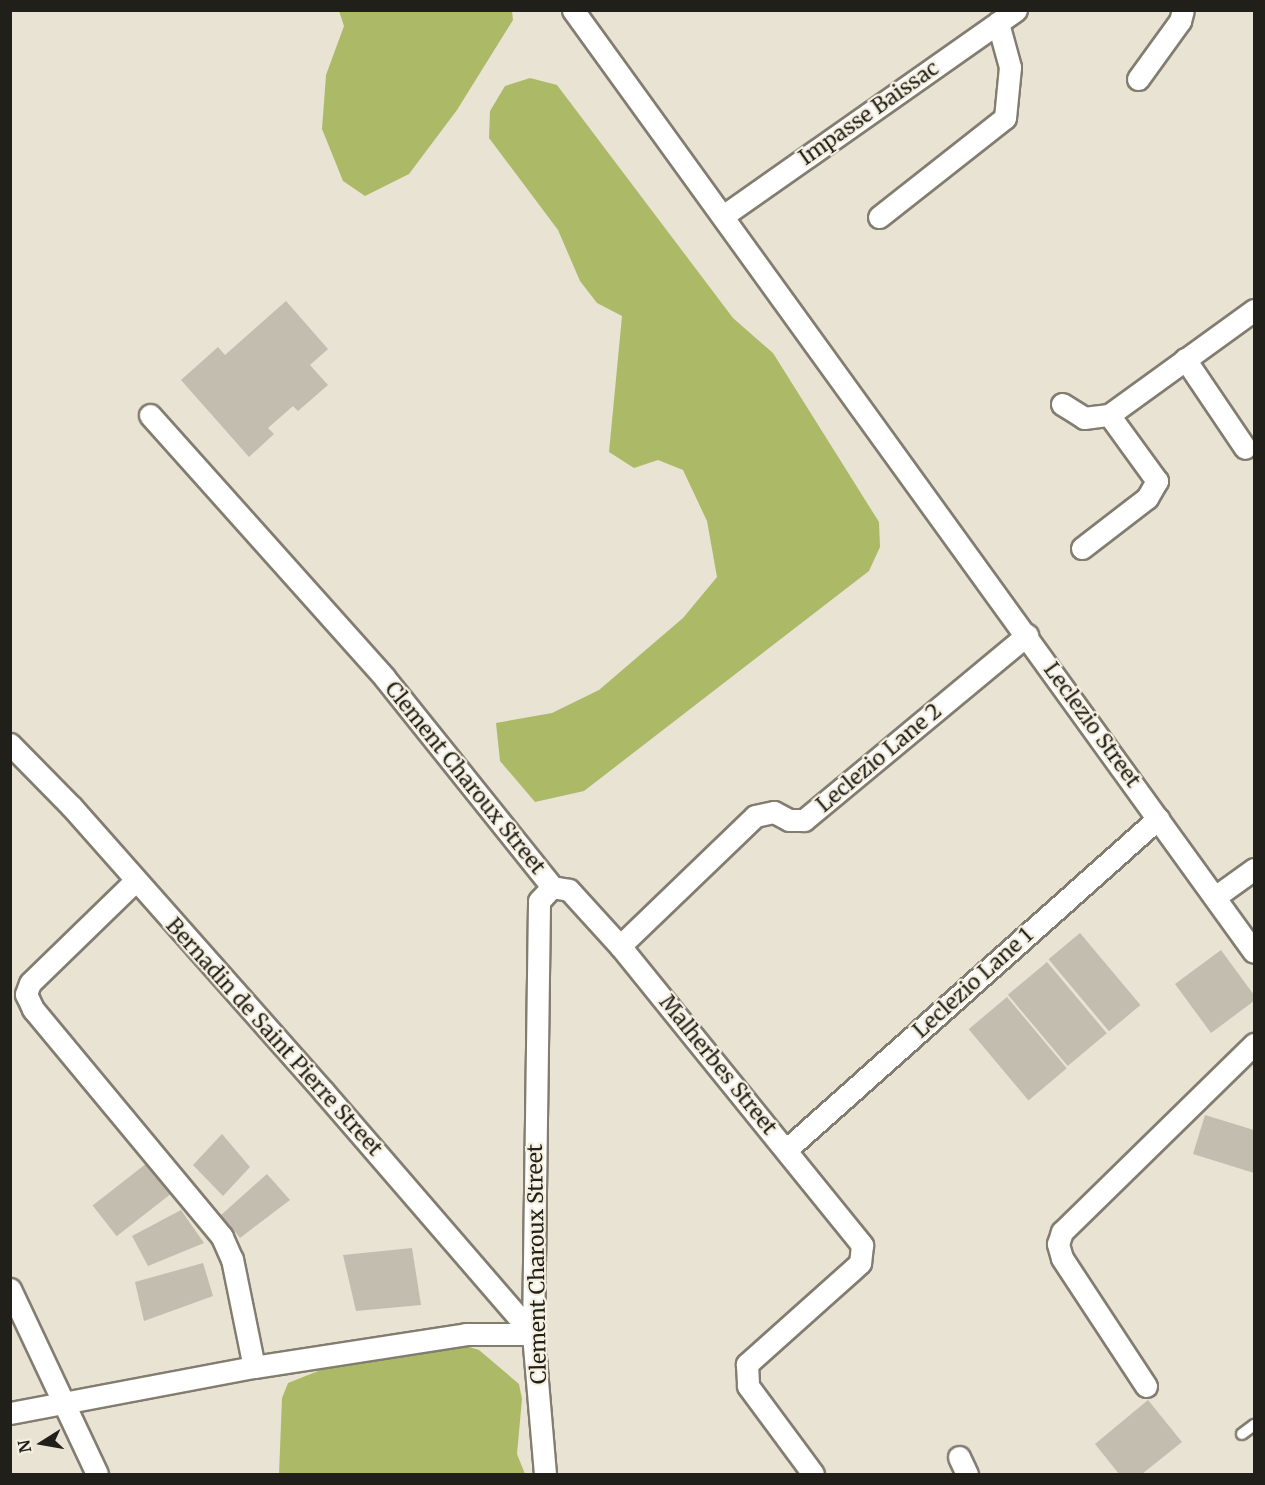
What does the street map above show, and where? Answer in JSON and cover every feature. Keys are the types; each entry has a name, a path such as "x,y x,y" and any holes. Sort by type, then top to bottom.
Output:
{"street":[{"name":"Leclezio Street","path":"573,10 929,499 1254,952"},
{"path":"1138,79 1180,21 1183,10"},
{"name":"Impasse Baissac","path":"723,216 1007,16"},
{"path":"879,217 1005,118 1010,66 1007,16"},
{"path":"1062,404 1084,418 1109,415 1254,310"},
{"path":"1185,359 1245,448"},
{"name":"Clement Charoux Street","path":"150,415 384,676 552,887 539,901 533,1334 545,1474"},
{"path":"1082,548 1148,498 1157,481 1152,470 1109,415"},
{"name":"Leclezio Lane 2","path":"620,946 755,816 774,813 789,820 804,820 1027,635"},
{"name":"Bernadin de Saint Pierre Street","path":"10,744 135,881 533,1334"},
{"name":"Leclezio Lane 1","path":"787,1149 1158,818"},
{"path":"1215,897 1254,869"},
{"path":"135,881 30,983 26,994 33,1009 222,1237 232,1259 254,1367"},
{"name":"Malherbes Street","path":"552,887 569,890 620,946 787,1149 861,1245 860,1263 747,1364 748,1386 813,1474"},
{"path":"1146,1386 1062,1258 1059,1244 1062,1232 1254,1044"},
{"path":"10,1289 65,1400 97,1474"},
{"path":"10,1413 65,1400 254,1367 466,1334 533,1334"}],"lane":[{"path":"1242,1434 1254,1425"}],"green space":[{"path":"339,11 512,11 513,20 457,110 409,174 365,196 343,181 322,129 326,75 344,26"},
{"path":"530,78 557,85 733,318 773,353 879,522 880,547 869,571 584,791 535,802 500,761 496,723 552,713 599,690 683,618 717,577 707,521 683,470 658,460 634,468 609,452 622,316 597,303 580,281 558,230 489,138 490,111 505,86"},
{"path":"454,1342 479,1350 519,1384 522,1399 517,1454 525,1474 279,1474 282,1398 288,1383 351,1358"}],"building":[{"path":"286,301 328,349 310,365 328,385 298,411 293,406 268,428 274,434 249,457 181,380 218,347 225,355"},
{"path":"1080,933 1140,1005 1109,1031 1049,959"},
{"path":"1221,950 1254,995 1254,1001 1211,1033 1175,984"},
{"path":"1047,962 1107,1033 1068,1066 1008,995"},
{"path":"1007,997 1067,1068 1028,1100 969,1029"},
{"path":"1205,1115 1254,1130 1254,1173 1193,1154"},
{"path":"222,1134 250,1167 223,1196 193,1165"},
{"path":"147,1163 171,1194 117,1236 93,1205"},
{"path":"267,1174 290,1200 240,1238 221,1215"},
{"path":"181,1210 204,1243 148,1266 132,1236"},
{"path":"412,1248 421,1305 356,1311 343,1255"},
{"path":"203,1263 213,1296 144,1321 135,1282"},
{"path":"1148,1400 1182,1442 1142,1474 1119,1474 1095,1444"}]}
